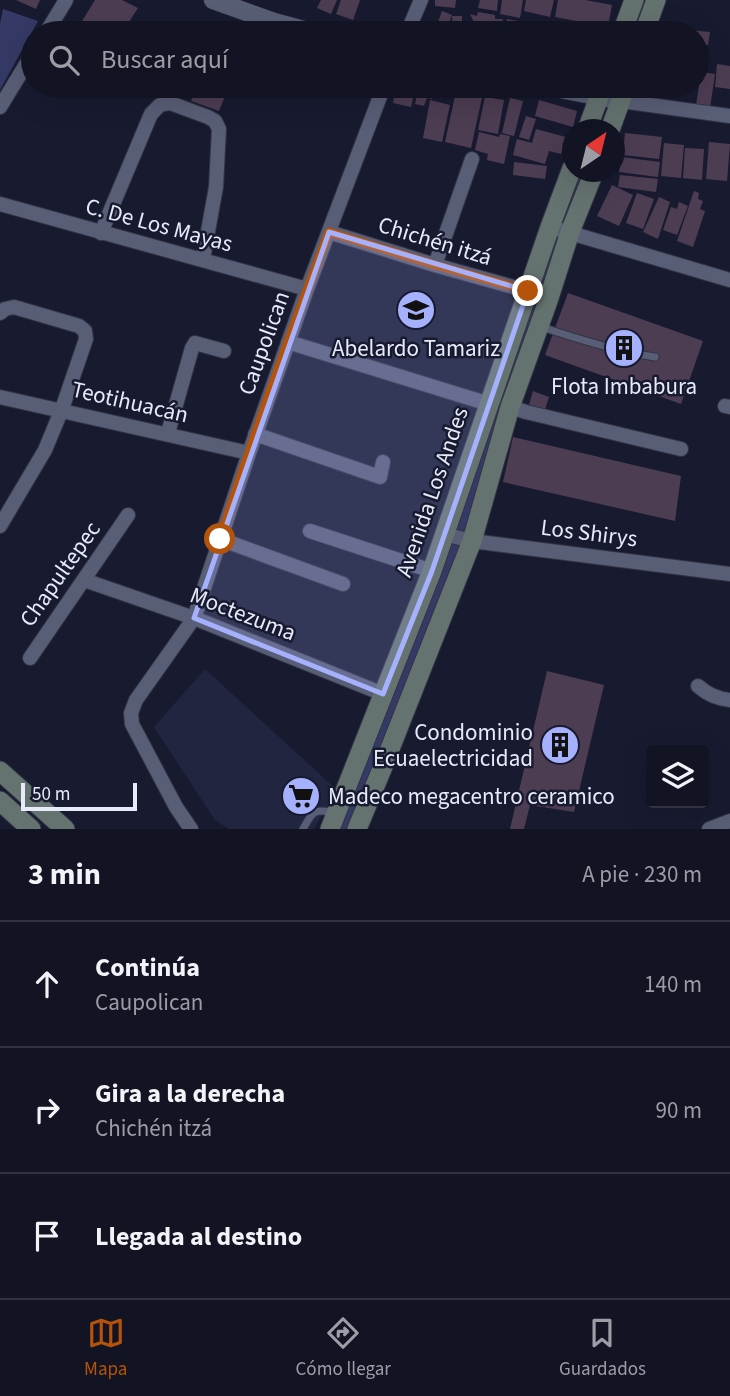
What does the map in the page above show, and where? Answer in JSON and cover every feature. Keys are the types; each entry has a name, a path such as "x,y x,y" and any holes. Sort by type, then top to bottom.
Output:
{"main road":[{"path":"626,21 634,0"},
{"path":"648,21 656,0"},
{"path":"591,119 599,98"},
{"path":"615,119 622,98"},
{"name":"Avenida Los Andes","path":"334,821 432,571 567,182"},
{"name":"Avenida Los Andes","path":"357,829 472,541 510,407 590,182"},
{"path":"2,776 65,829"},
{"path":"0,801 32,829"}],"street":[{"path":"53,21 66,0"},
{"path":"412,21 421,0"},
{"path":"215,1 271,21"},
{"path":"0,107 21,73"},
{"name":"Caupolican","path":"191,829 176,807 132,724 131,713 136,700 194,618 255,434 379,98"},
{"path":"642,98 730,116"},
{"path":"100,233 151,114 160,105 170,103 208,117 215,121 219,129 216,187 203,259"},
{"path":"435,265 471,159"},
{"name":"C. De Los Mayas","path":"0,204 307,289"},
{"path":"550,227 730,280"},
{"name":"Chichén itzá","path":"329,232 528,291"},
{"path":"0,313 14,307 79,326 85,331 86,340 45,450 0,526"},
{"path":"288,342 489,404"},
{"path":"168,433 195,343 224,351"},
{"name":"Teotihuacán","path":"0,397 249,453"},
{"path":"510,407 681,449"},
{"path":"255,434 380,477 383,462"},
{"name":"Chapultepec","path":"30,658 128,516"},
{"path":"310,531 432,571"},
{"name":"Los Shirys","path":"444,534 472,541 730,574"},
{"path":"220,539 343,584"},
{"name":"Moctezuma","path":"85,580 194,618 383,694"},
{"path":"698,686 721,699 730,700"},
{"path":"709,829 729,819"}],"lane":[{"path":"539,326 630,354 655,357"},
{"path":"303,829 311,814 320,810 334,821"}],"highlighted area":[{"path":"329,232 528,291 432,571 383,694 194,618"}],"shaded area":[{"path":"3,9 38,21 21,21 21,52 0,90 0,24"},
{"path":"568,182 591,182 495,456 357,829 324,829 383,694"},
{"path":"205,669 337,790 314,829 229,829 215,820 154,727"}],"building":[{"path":"16,0 40,0 36,9"},
{"path":"95,0 122,0 138,8 130,21 82,21"},
{"path":"321,0 337,0 331,14 317,8"},
{"path":"341,0 360,0 353,20 336,14"},
{"path":"435,0 456,0 455,8 435,6"},
{"path":"480,0 498,0 497,11 478,8"},
{"path":"502,0 523,0 520,18 500,14"},
{"path":"526,0 554,0 550,17 524,11"},
{"path":"558,0 585,0 612,5 609,21 576,21 555,17"},
{"path":"442,11 452,15 450,21 438,21"},
{"path":"478,12 495,15 495,19 503,19 473,21 470,14 477,16"},
{"path":"452,16 462,16 462,21 452,21"},
{"path":"717,64 730,66 730,89 715,87"},
{"path":"709,73 715,74 710,108 696,105 697,98 709,98"},
{"path":"192,98 224,98 219,111 191,101"},
{"path":"394,98 413,98 411,107 393,103"},
{"path":"416,98 427,98 424,106 415,104"},
{"path":"455,98 482,98 471,148 445,142"},
{"path":"485,98 504,100 498,134 478,130"},
{"path":"510,98 523,101 514,136 502,133"},
{"path":"430,100 450,105 442,142 423,138"},
{"path":"539,100 577,111 575,119 562,119 562,124 535,116"},
{"path":"526,116 536,119 529,140 519,137"},
{"path":"536,129 562,136 561,154 549,151 545,164 513,155 517,139 532,143"},
{"path":"479,132 499,137 500,134 510,136 504,164 487,160 488,154 475,150"},
{"path":"625,133 662,137 659,159 625,155"},
{"path":"709,142 730,144 727,181 706,179"},
{"path":"664,143 684,145 681,178 661,176"},
{"path":"685,148 704,149 702,180 683,178"},
{"path":"625,158 660,162 658,177 625,173"},
{"path":"514,162 547,166 545,179 513,175"},
{"path":"625,176 658,179 656,192 618,187 619,182 625,182"},
{"path":"612,185 633,195 619,226 597,216"},
{"path":"694,191 699,193 698,199 703,201 700,209 705,211 693,247 677,241"},
{"path":"637,193 654,199 643,229 626,223"},
{"path":"659,197 670,202 658,239 643,232"},
{"path":"679,202 688,206 677,235 663,230 671,207 677,209"},
{"name":"Flota Imbabura","path":"568,293 703,341 681,404 545,355"},
{"path":"533,391 549,397 544,413 528,408"},
{"path":"513,437 681,476 675,521 503,482"},
{"name":"Condominio Ecuaelectricidad","path":"547,671 604,685 574,812 530,805 524,829 510,829"}],"place":[{"name":"Abelardo Tamariz","path":"416,310"},
{"name":"Flota Imbabura","path":"624,348"},
{"name":"Condominio Ecuaelectricidad","path":"560,745"},
{"name":"Madeco megacentro ceramico","path":"301,796"}],"route":[{"path":"220,539 329,232 528,291"}]}
